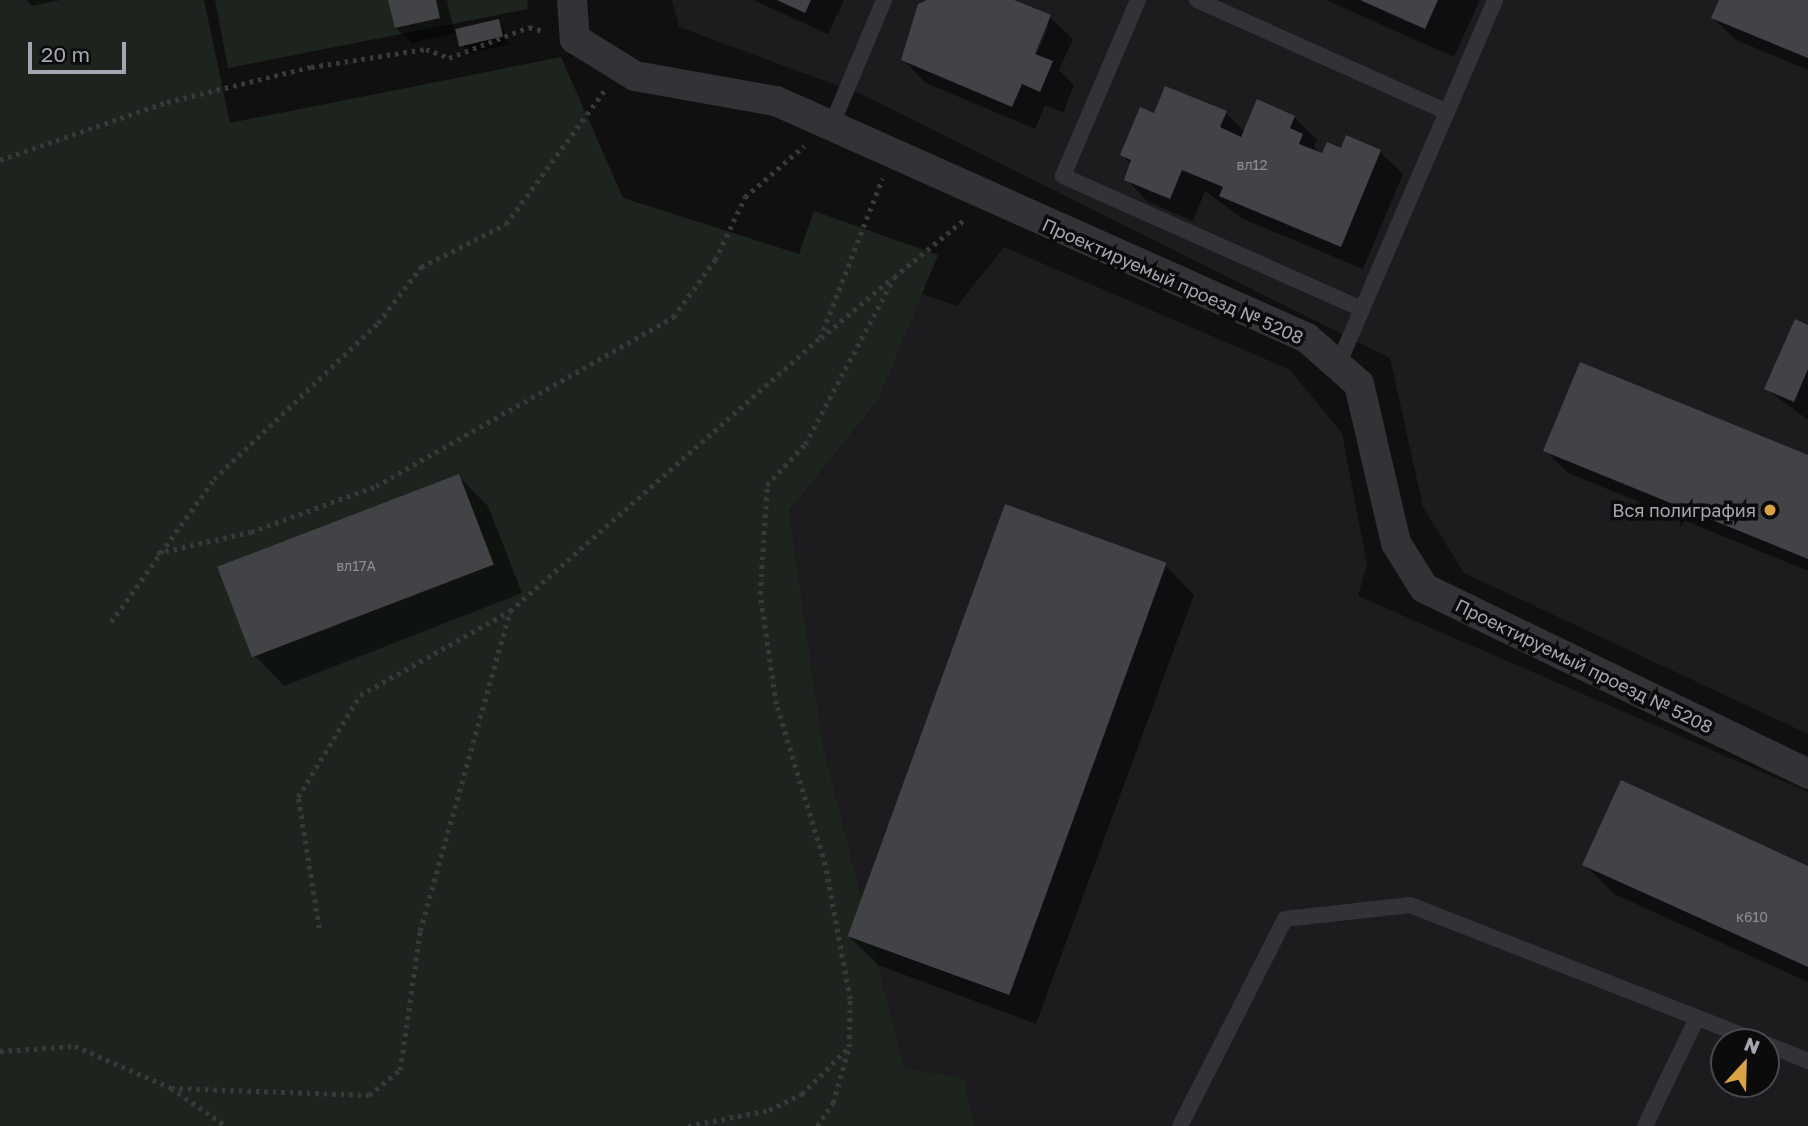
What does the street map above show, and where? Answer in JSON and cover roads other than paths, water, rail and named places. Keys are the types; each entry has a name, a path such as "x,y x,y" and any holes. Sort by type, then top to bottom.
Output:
{"street":[{"name":"Проектируемый проезд № 5208","path":"572,0 575,39 635,76 776,101 832,124 990,199 1307,338 1359,384 1396,543 1424,588 1808,774"}],"lane":[{"path":"832,124 884,0"},
{"path":"1138,0 1062,176 1362,309"},
{"path":"1197,0 1447,112"},
{"path":"1338,365 1495,0"},
{"path":"1180,1126 1285,919 1410,905 1723,1028"},
{"path":"1645,1126 1697,1018"},
{"path":"1780,1050 1808,1061"}],"place":[{"name":"Вся полиграфия","path":"1770,510"}]}
